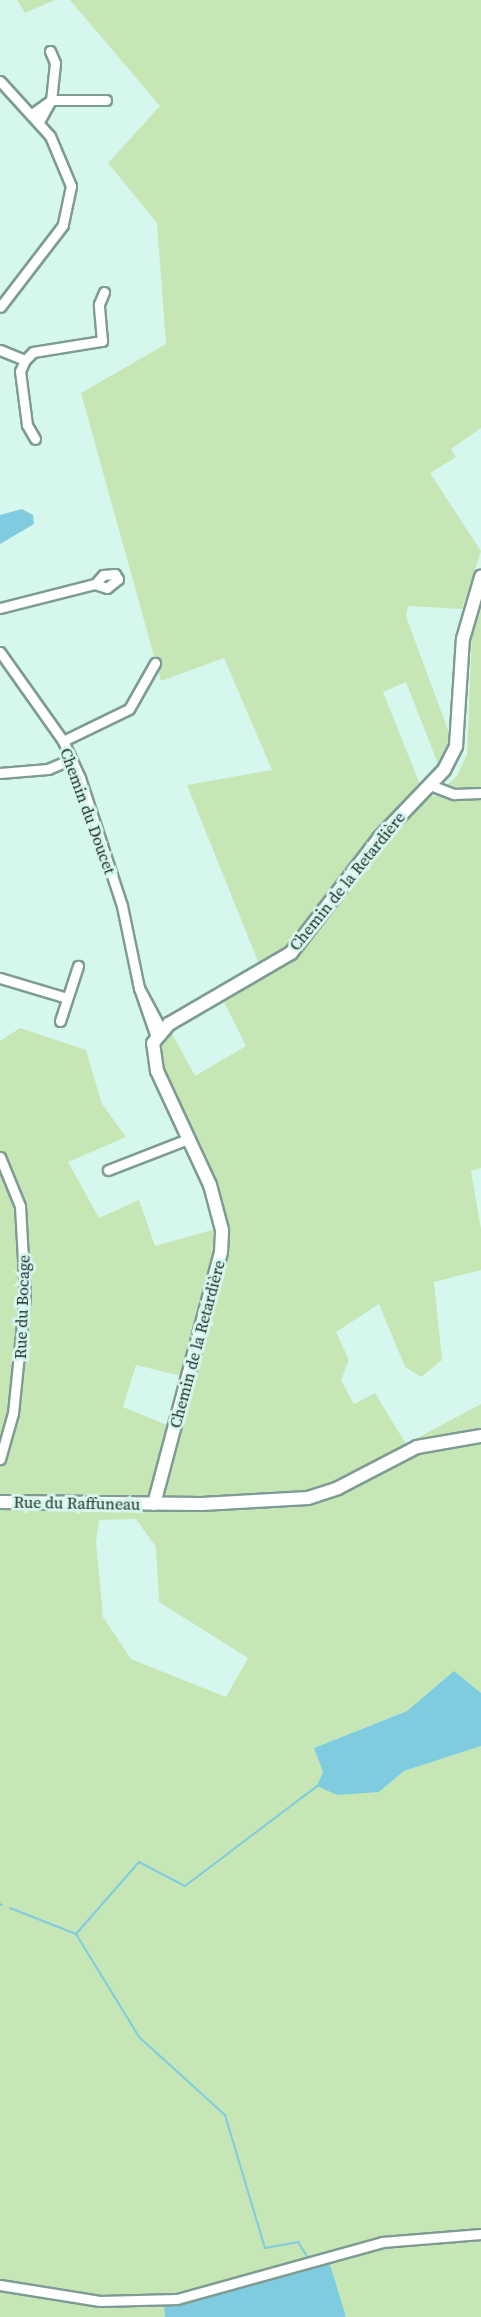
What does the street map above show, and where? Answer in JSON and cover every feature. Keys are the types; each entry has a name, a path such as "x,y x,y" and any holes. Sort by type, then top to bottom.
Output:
{"street":[{"path":"39,122 51,100 55,63 50,51"},
{"path":"0,81 39,122 66,166 70,207 63,225 0,307"},
{"path":"32,114 51,100 106,100"},
{"path":"35,439 27,425 20,370 25,360 33,352 102,341 99,304 104,292"},
{"path":"0,350 25,360"},
{"name":"Chemin de la Retardière","path":"154,1504 221,1252 218,1205 157,1071 158,1033 291,952 380,837 430,785 456,746 463,639 481,577"},
{"path":"0,608 95,584"},
{"name":"Chemin du Doucet","path":"0,652 63,741 72,759 122,906 139,988 158,1033"},
{"path":"63,741 129,709 155,663"},
{"path":"0,773 48,769 72,759"},
{"path":"430,785 454,794 481,793"},
{"path":"60,1021 78,966"},
{"path":"0,978 67,998"},
{"path":"108,1170 188,1139"},
{"name":"Rue du Bocage","path":"0,1157 20,1206 25,1295 13,1413 0,1459"},
{"name":"Rue du Raffuneau","path":"0,1502 154,1504 308,1498 338,1488 417,1447 481,1436"},
{"path":"0,2285 100,2301 177,2299 382,2242 481,2234"}],"green space":[{"path":"17,0 55,0 25,13"},
{"path":"70,0 481,0 481,428 451,449 456,457 430,473 481,551 462,609 408,606 406,616 452,741 438,764 406,682 383,692 425,797 435,796 457,776 467,754 472,633 481,602 481,1168 471,1171 481,1229 481,1270 434,1282 442,1360 421,1377 405,1367 379,1304 336,1332 349,1360 341,1380 354,1404 375,1393 406,1444 481,1404 481,1693 454,1672 407,1711 314,1748 324,1772 379,1792 404,1771 481,1746 481,2317 346,2317 330,2264 164,2306 165,2317 0,2317 0,1041 20,1028 86,1050 102,1104 126,1137 68,1162 99,1218 139,1200 155,1246 226,1226 162,1071 159,1045 169,1028 195,1076 246,1046 222,998 263,974 187,785 272,770 224,658 161,681 81,393 166,344 157,223 108,163 160,106","holes":["136,1365 194,1379 179,1430 123,1407","136,1519 156,1547 159,1602 248,1658 226,1697 131,1659 103,1617 96,1542 99,1520"]}],"water":[{"path":"22,509 33,515 34,524 0,544 0,515"},
{"path":"454,1671 481,1693 481,1746 404,1771 379,1792 337,1795 317,1786 323,1772 314,1748 407,1711"},
{"path":"330,2264 346,2317 165,2317 164,2306"}],"waterway":[{"path":"76,1934 139,1862 185,1886 317,1786"},
{"path":"10,1908 76,1934 139,2037 225,2115 265,2248 298,2242 308,2258"}]}
